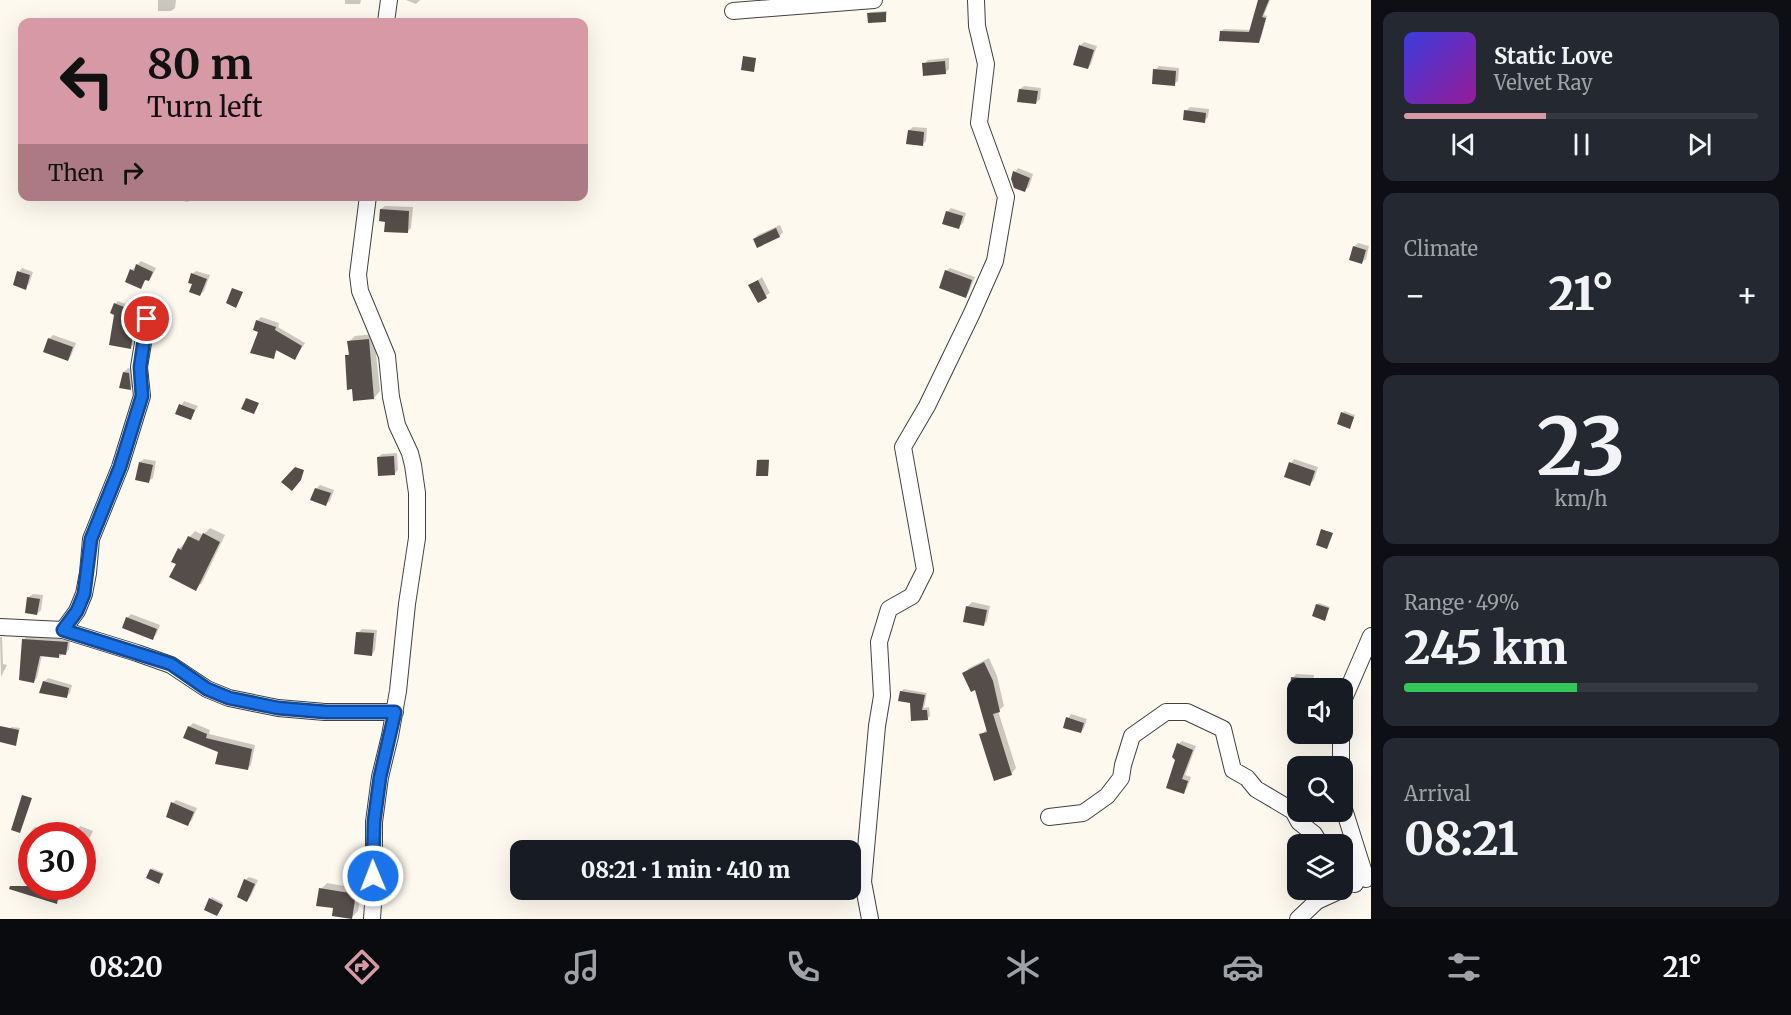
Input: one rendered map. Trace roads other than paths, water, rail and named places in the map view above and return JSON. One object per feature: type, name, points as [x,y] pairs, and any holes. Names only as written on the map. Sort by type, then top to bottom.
[{"type":"street","points":[[387,18],[389,0]]},
{"type":"street","points":[[733,11],[874,0]]},
{"type":"street","points":[[870,919],[863,882],[876,726],[882,696],[879,642],[889,609],[912,596],[925,570],[903,447],[932,396],[995,261],[1006,198],[979,123],[986,64],[977,26],[976,0]]},
{"type":"street","points":[[367,201],[358,275],[360,291],[387,356],[391,397],[397,425],[410,453],[417,493],[417,538],[407,604],[403,651],[395,712],[380,777],[374,822],[372,919]]},
{"type":"street","points":[[63,630],[77,611],[84,594],[91,539],[120,467],[142,396],[140,367],[147,319]]},
{"type":"street","points":[[0,627],[63,630],[171,664],[207,689],[229,698],[278,708],[326,712],[395,712]]},
{"type":"street","points":[[1353,678],[1371,636]]},
{"type":"street","points":[[1049,817],[1080,814],[1107,796],[1121,778],[1132,736],[1167,712],[1187,712],[1222,728],[1233,770],[1247,777],[1256,789],[1293,812],[1304,827],[1314,834]]},
{"type":"street","points":[[1298,919],[1317,901],[1355,883],[1345,822]]}]
